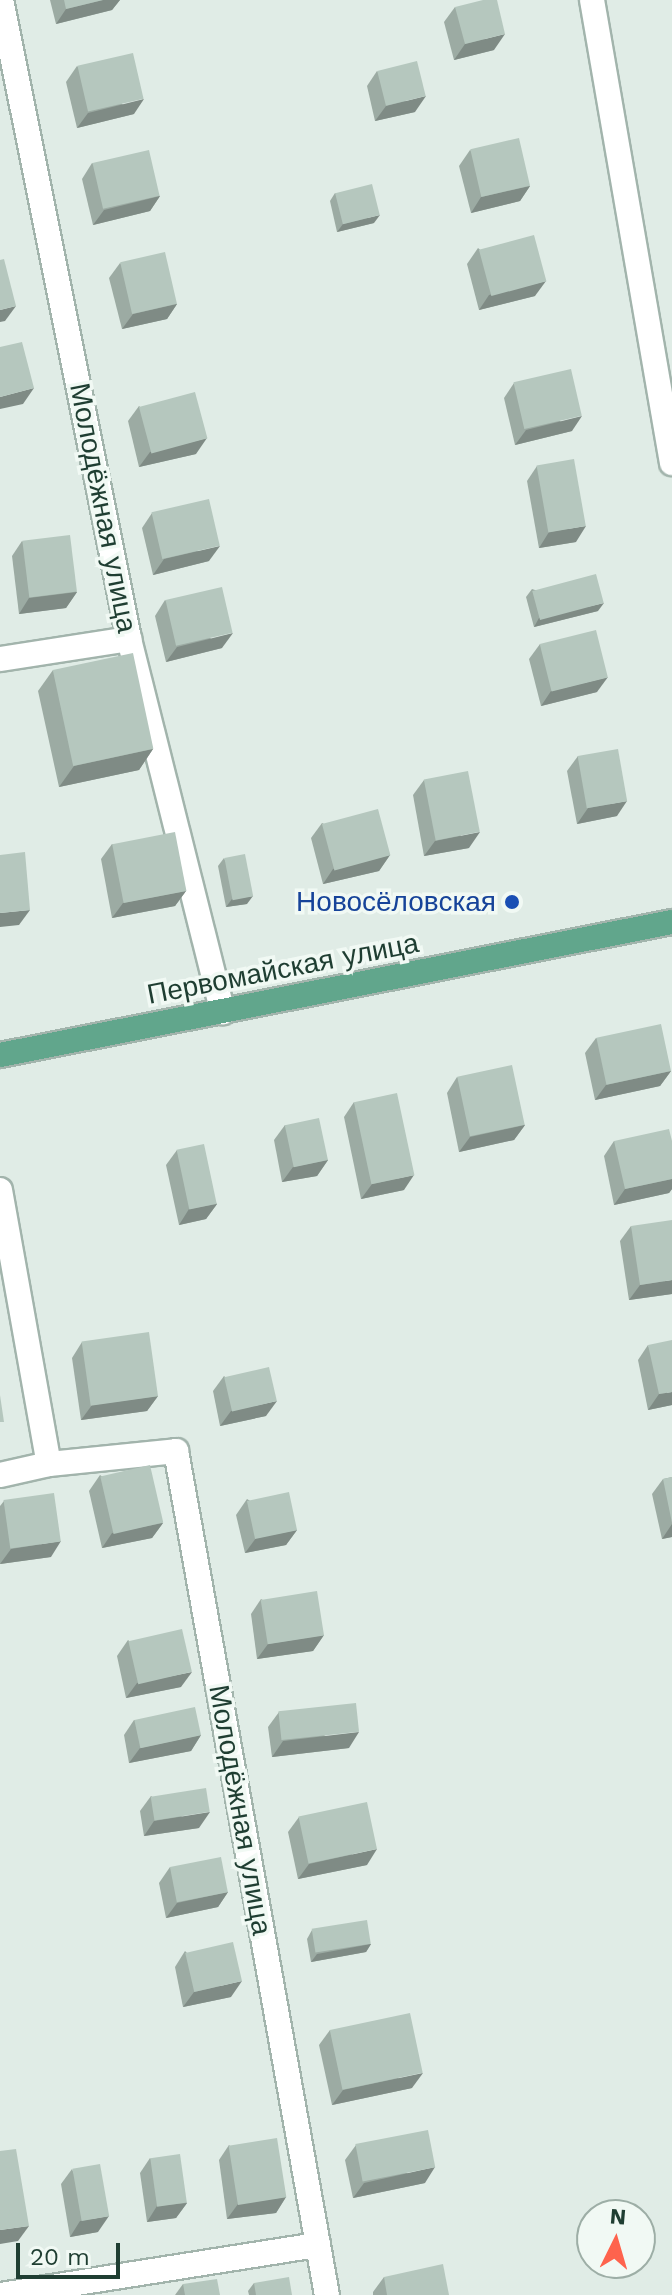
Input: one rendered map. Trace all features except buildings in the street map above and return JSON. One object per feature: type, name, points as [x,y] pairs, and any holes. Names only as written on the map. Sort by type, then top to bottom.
[{"type":"main road","name":"Первомайская улица","points":[[0,1055],[672,922]]},
{"type":"street","name":"Молодёжная улица","points":[[1,0],[129,639],[223,1012]]},
{"type":"street","points":[[592,0],[672,463]]},
{"type":"street","points":[[0,659],[129,639]]},
{"type":"street","points":[[0,1190],[49,1464],[0,1475]]},
{"type":"street","name":"Молодёжная улица","points":[[49,1464],[176,1451],[327,2295]]},
{"type":"street","points":[[1,2295],[318,2245]]},
{"type":"place","name":"Новосёловская","points":[[512,902]]}]
